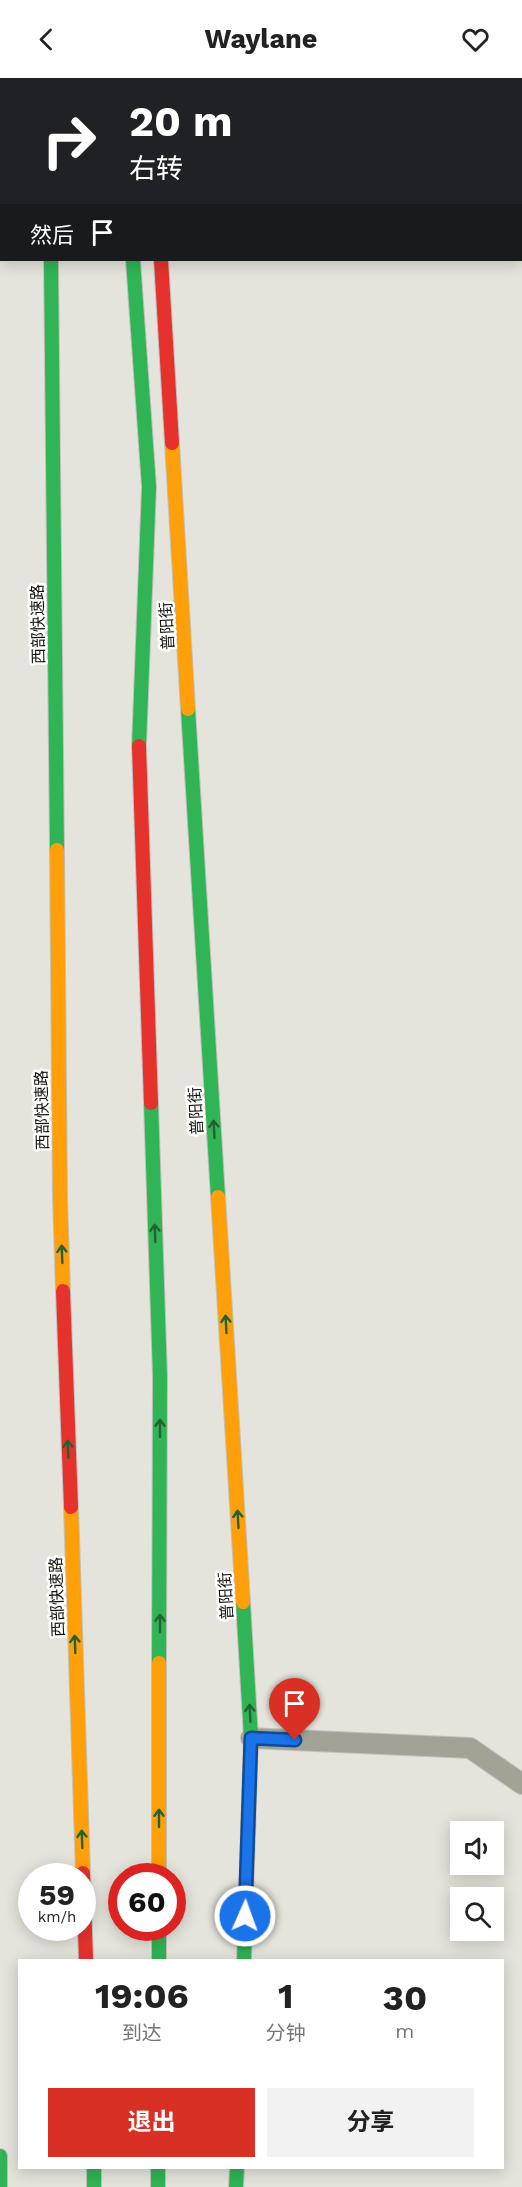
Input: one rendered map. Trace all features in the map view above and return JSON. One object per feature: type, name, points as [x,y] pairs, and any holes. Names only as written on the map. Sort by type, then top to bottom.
[{"type":"main road","name":"西部快速路","points":[[51,261],[60,1197],[86,1959]]},
{"type":"main road","points":[[133,261],[148,487],[139,753],[160,1376],[159,1863]]},
{"type":"main road","name":"普阳街","points":[[161,261],[251,1738],[244,1959]]},
{"type":"main road","points":[[159,1941],[159,1959]]},
{"type":"main road","points":[[0,2156],[0,2187]]},
{"type":"main road","points":[[94,2169],[94,2187]]},
{"type":"main road","points":[[158,2169],[158,2187]]},
{"type":"main road","points":[[237,2169],[237,2187]]},
{"type":"lane","points":[[251,1738],[470,1748],[522,1784]]},
{"type":"traffic: fast","points":[[51,261],[57,850]]},
{"type":"traffic: fast","points":[[133,261],[149,487],[139,746]]},
{"type":"traffic: fast","points":[[188,709],[218,1197]]},
{"type":"traffic: fast","points":[[151,1103],[160,1376],[159,1663]]},
{"type":"traffic: fast","points":[[243,1602],[251,1738],[244,1959]]},
{"type":"traffic: fast","points":[[159,1941],[159,1959]]},
{"type":"traffic: fast","points":[[0,2156],[0,2187]]},
{"type":"traffic: fast","points":[[94,2169],[94,2187]]},
{"type":"traffic: fast","points":[[158,2169],[158,2187]]},
{"type":"traffic: fast","points":[[236,2187],[237,2169]]},
{"type":"traffic: slow","points":[[172,443],[188,709]]},
{"type":"traffic: slow","points":[[57,850],[63,1291]]},
{"type":"traffic: slow","points":[[218,1197],[243,1602]]},
{"type":"traffic: slow","points":[[71,1507],[83,1863]]},
{"type":"traffic: slow","points":[[159,1663],[159,1863]]},
{"type":"traffic: jam","points":[[161,261],[172,443]]},
{"type":"traffic: jam","points":[[139,746],[151,1103]]},
{"type":"traffic: jam","points":[[63,1291],[71,1507]]},
{"type":"traffic: jam","points":[[85,1941],[86,1959]]},
{"type":"route","points":[[245,1916],[251,1738],[295,1740]]}]
